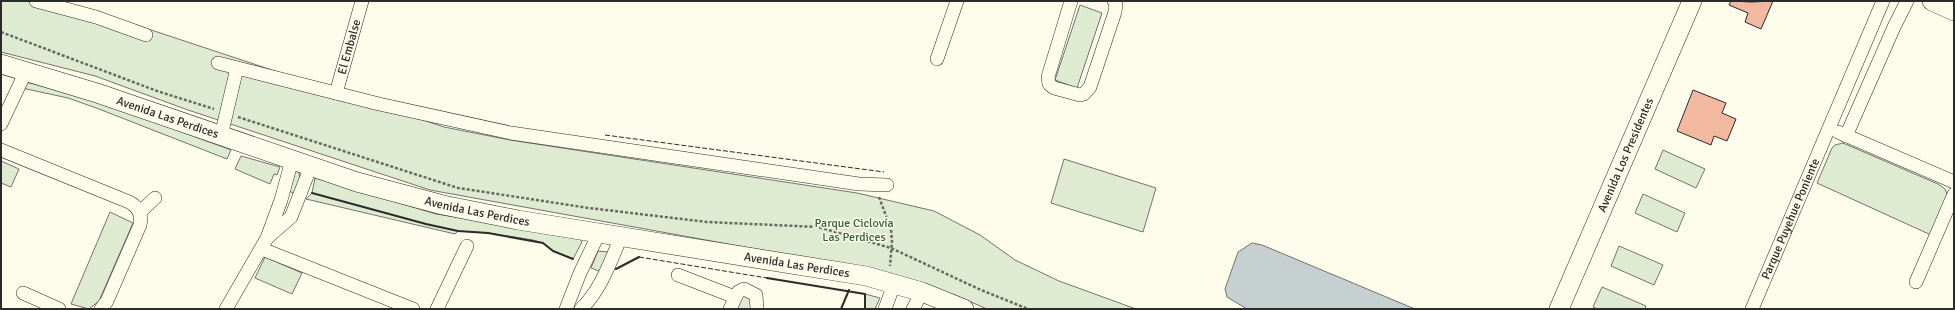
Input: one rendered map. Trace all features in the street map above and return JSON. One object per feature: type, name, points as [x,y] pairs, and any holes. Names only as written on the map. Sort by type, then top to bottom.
[{"type":"street","points":[[36,1],[96,17],[146,35]]},
{"type":"street","name":"El Embalse","points":[[336,93],[362,1]]},
{"type":"street","points":[[937,59],[957,1]]},
{"type":"street","points":[[1067,2],[1048,78],[1049,84],[1054,88],[1080,95],[1084,94],[1090,87],[1114,12],[1116,4],[1114,1]]},
{"type":"street","name":"Avenida Los Presidentes","points":[[1559,309],[1692,1]]},
{"type":"street","name":"Parque Puyehue Poniente","points":[[1752,309],[1830,129],[1883,1]]},
{"type":"street","points":[[1846,136],[1907,1]]},
{"type":"street","points":[[1932,1],[1954,11]]},
{"type":"street","points":[[218,63],[446,120],[511,133],[887,185]]},
{"type":"street","name":"Avenida Las Perdices","points":[[2,67],[26,71],[403,196],[443,205],[621,237],[837,271],[922,292],[964,309]]},
{"type":"street","points":[[221,136],[237,68]]},
{"type":"street","points":[[1,124],[26,71]]},
{"type":"street","points":[[1830,129],[1954,182]]},
{"type":"street","points":[[1,150],[129,202],[140,212],[140,225],[107,301],[101,309]]},
{"type":"street","points":[[226,309],[265,244],[275,218],[292,160]]},
{"type":"street","points":[[265,244],[291,217],[311,166]]},
{"type":"street","points":[[1916,282],[1954,194]]},
{"type":"street","points":[[140,212],[155,198]]},
{"type":"street","points":[[566,309],[599,233]]},
{"type":"street","points":[[581,309],[589,301],[601,281],[621,237]]},
{"type":"street","points":[[265,244],[413,309]]},
{"type":"street","points":[[437,309],[467,246]]},
{"type":"street","points":[[678,275],[735,297]]},
{"type":"street","points":[[885,309],[894,284]]},
{"type":"street","points":[[730,309],[738,292],[744,289],[756,295],[757,309]]},
{"type":"street","points":[[912,309],[922,292]]},
{"type":"street","points":[[23,293],[59,309]]},
{"type":"path","points":[[1,32],[157,91],[458,188],[589,208],[707,222],[818,227],[891,248],[981,290],[1028,309]]},
{"type":"path","points":[[872,184],[879,197],[891,229],[890,266],[894,284]]},
{"type":"green space","name":"Parque Ciclovía Las Perdices","points":[[1,1],[58,1],[115,18],[444,127],[510,140],[857,193],[934,211],[980,235],[1015,260],[1059,281],[1136,309],[987,309],[955,295],[844,265],[430,190],[188,110],[95,76],[1,52]]},
{"type":"green space","points":[[1080,5],[1102,13],[1077,88],[1055,80]]},
{"type":"green space","points":[[25,82],[70,91],[231,150],[227,159],[68,98],[22,88]]},
{"type":"green space","points":[[1843,143],[1938,184],[1945,189],[1948,196],[1931,235],[1817,183],[1832,148],[1835,145]]},
{"type":"green space","points":[[1663,150],[1705,169],[1696,188],[1655,169]]},
{"type":"green space","points":[[241,156],[280,167],[277,175],[274,174],[270,184],[235,169]]},
{"type":"green space","points":[[1064,159],[1156,188],[1143,232],[1051,203]]},
{"type":"green space","points":[[1,161],[19,169],[11,187],[1,183]]},
{"type":"green space","points":[[295,171],[299,172],[300,182],[295,194],[287,190]]},
{"type":"green space","points":[[315,178],[436,214],[578,237],[582,242],[573,259],[553,251],[543,243],[533,240],[488,233],[458,231],[455,234],[306,199],[312,193]]},
{"type":"green space","points":[[1643,194],[1685,213],[1677,232],[1635,213]]},
{"type":"green space","points":[[110,212],[133,223],[99,301],[89,309],[71,304]]},
{"type":"green space","points":[[1619,246],[1663,265],[1654,285],[1611,266]]},
{"type":"green space","points":[[598,251],[608,252],[604,273],[591,268]]},
{"type":"green space","points":[[265,257],[302,273],[292,294],[255,278]]},
{"type":"green space","points":[[1602,287],[1646,306],[1645,309],[1598,309],[1593,307]]},
{"type":"green space","points":[[865,294],[880,298],[875,309],[865,309]]},
{"type":"green space","points":[[745,296],[752,298],[753,309],[736,309],[737,299]]},
{"type":"shaded area","points":[[1252,243],[1262,245],[1415,309],[1247,309],[1227,297],[1225,289],[1238,252]]},
{"type":"building","points":[[1731,1],[1773,1],[1761,29],[1745,22],[1748,13],[1729,5]]},
{"type":"building","points":[[1693,90],[1726,103],[1722,113],[1736,119],[1727,141],[1714,136],[1711,145],[1677,131]]},
{"type":"fence","points":[[605,135],[884,172]]},
{"type":"fence","points":[[639,257],[767,278]]},
{"type":"wall","points":[[312,193],[426,224],[458,231],[488,233],[543,243],[553,251],[573,259]]},
{"type":"wall","points":[[616,269],[639,257]]},
{"type":"wall","points":[[767,278],[865,294],[865,309]]},
{"type":"wall","points":[[841,309],[849,290]]}]
